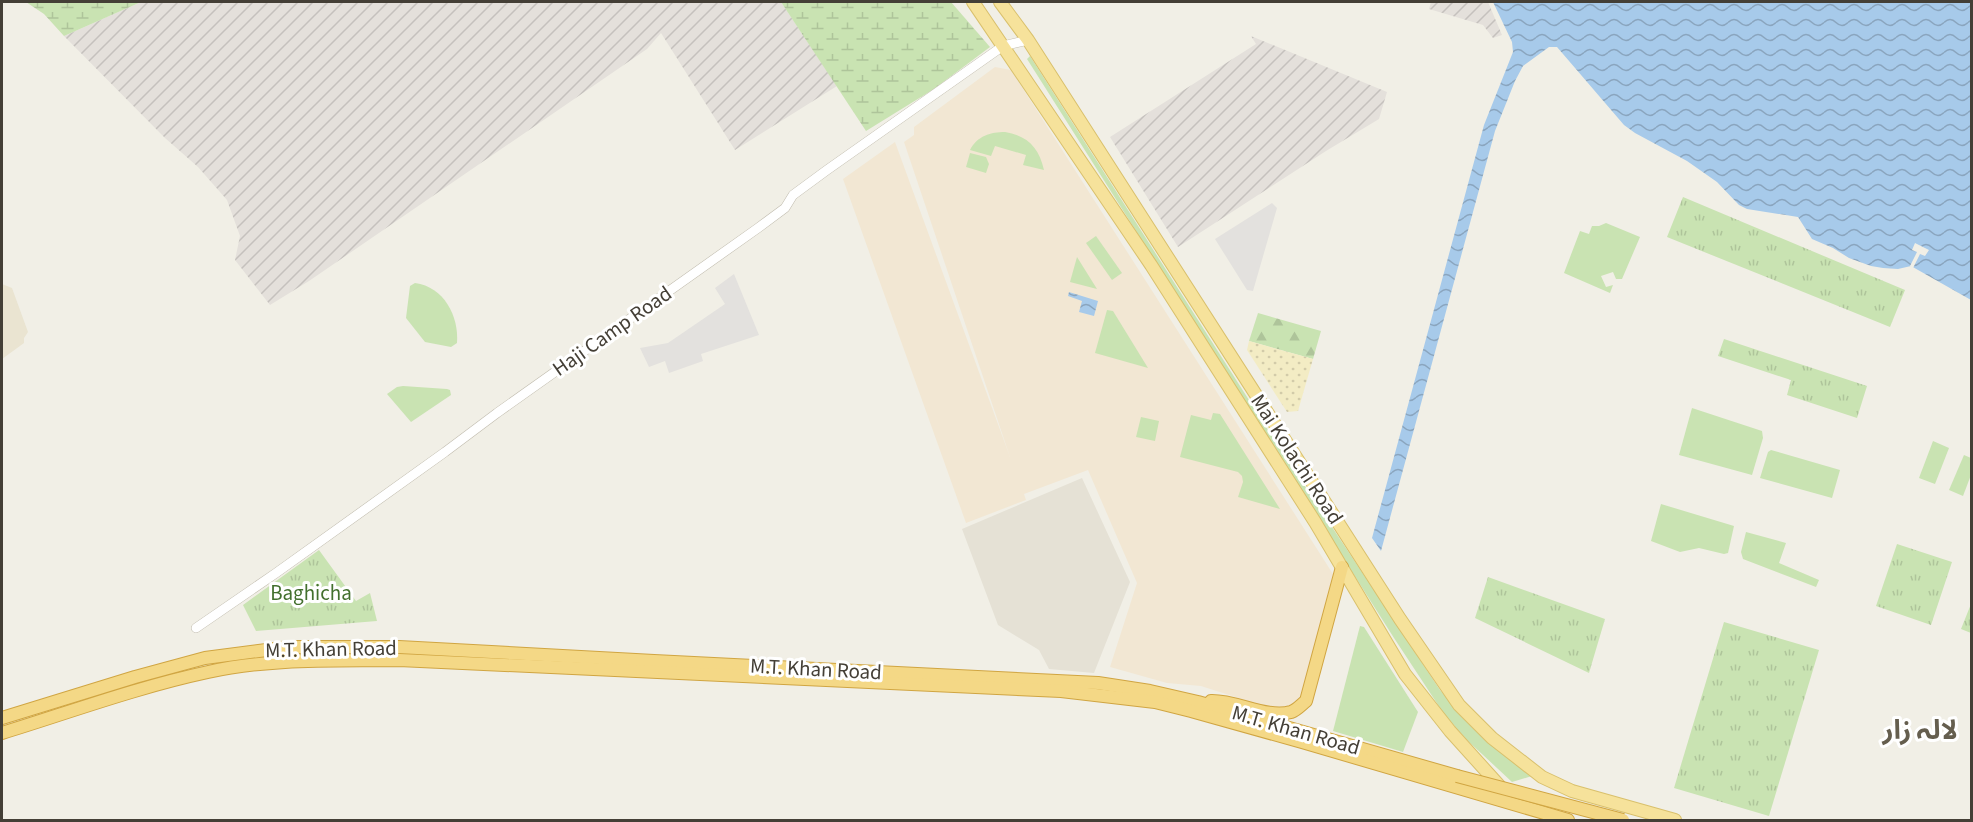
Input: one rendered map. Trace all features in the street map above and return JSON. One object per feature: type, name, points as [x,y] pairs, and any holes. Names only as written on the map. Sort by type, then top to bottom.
[{"type":"highway","points":[[1198,702],[1224,701],[1278,713],[1290,712],[1306,701],[1342,567]]},
{"type":"highway","name":"M.T. Khan Road","points":[[2,718],[205,658],[289,647],[399,647],[642,661],[1039,679],[1098,683],[1150,691],[1198,702],[1303,737],[1354,757],[1568,820]]},
{"type":"highway","name":"M.T. Khan Road","points":[[2,734],[141,690],[208,672],[293,661],[399,660],[1061,691],[1155,702],[1303,737],[1623,820]]},
{"type":"main road","name":"Mai Kolachi Road","points":[[973,2],[1150,265],[1342,567],[1405,674],[1428,705],[1511,800],[1532,811]]},
{"type":"main road","name":"Mai Kolachi Road","points":[[1000,2],[1028,40],[1400,619],[1459,705],[1492,738],[1542,777],[1572,791],[1675,820]]},
{"type":"street","name":"Haji Camp Road","points":[[196,628],[758,228],[785,208],[793,195],[827,170],[1003,46],[1028,40]]},
{"type":"shaded area","points":[[141,2],[781,2],[837,86],[735,150],[661,33],[647,49],[309,281],[270,305],[235,260],[240,236],[227,200],[198,167],[165,138],[64,36]]},
{"type":"shaded area","points":[[1431,2],[1488,2],[1502,35],[1493,38],[1483,25],[1429,9]]},
{"type":"shaded area","points":[[1251,36],[1387,92],[1379,119],[1178,247],[1110,137],[1256,44]]},
{"type":"shaded area","points":[[995,67],[1011,70],[1333,574],[1301,699],[1293,707],[1276,710],[1201,686],[1167,683],[1110,667],[1137,583],[1088,470],[1024,494],[1026,500],[966,523],[843,179],[895,142],[1010,457],[904,142],[914,135],[914,127]]},
{"type":"shaded area","points":[[1272,203],[1277,208],[1253,291],[1247,290],[1215,239]]},
{"type":"shaded area","points":[[734,274],[759,335],[701,354],[703,361],[669,373],[665,361],[649,367],[640,348],[668,343],[725,304],[715,288]]},
{"type":"shaded area","points":[[2,284],[12,288],[28,332],[24,343],[2,359]]},
{"type":"shaded area","points":[[1082,478],[1130,582],[1094,673],[1049,669],[1039,650],[998,625],[962,529]]},
{"type":"green space","points":[[26,2],[141,2],[64,36],[44,14]]},
{"type":"green space","points":[[781,2],[951,2],[990,47],[934,89],[866,131]]},
{"type":"green space","points":[[1030,56],[1275,441],[1440,690],[1464,719],[1532,776],[1512,782],[1468,741],[1444,714],[1027,59]]},
{"type":"green space","points":[[1005,132],[1031,144],[1039,155],[1044,170],[1023,165],[1026,155],[995,146],[991,156],[970,150],[976,141],[985,136]]},
{"type":"green space","points":[[970,153],[986,157],[989,164],[986,173],[966,167]]},
{"type":"green space","points":[[1683,197],[1905,290],[1890,327],[1667,237]]},
{"type":"green space","points":[[1606,223],[1640,237],[1622,279],[1616,279],[1613,272],[1601,276],[1606,287],[1613,285],[1610,293],[1564,273],[1580,231],[1589,234],[1592,226]]},
{"type":"green space","points":[[1096,236],[1122,273],[1112,280],[1086,243]]},
{"type":"green space","points":[[1077,257],[1097,289],[1070,282]]},
{"type":"green space","points":[[415,283],[434,290],[448,304],[457,333],[457,343],[451,347],[425,342],[406,318],[410,286]]},
{"type":"green space","points":[[1107,310],[1113,311],[1148,368],[1095,353]]},
{"type":"green space","points":[[1258,313],[1321,331],[1313,359],[1249,341]]},
{"type":"green space","points":[[1724,339],[1867,386],[1857,418],[1787,395],[1791,380],[1718,356]]},
{"type":"green space","points":[[403,386],[447,389],[450,390],[451,395],[411,422],[387,394]]},
{"type":"green space","points":[[1692,408],[1762,431],[1763,438],[1752,475],[1679,455]]},
{"type":"green space","points":[[1213,413],[1220,414],[1280,509],[1238,497],[1243,482],[1238,472],[1180,457],[1191,415],[1211,420]]},
{"type":"green space","points":[[1141,417],[1159,421],[1155,441],[1136,437]]},
{"type":"green space","points":[[1933,441],[1949,448],[1935,484],[1919,478]]},
{"type":"green space","points":[[1771,450],[1840,470],[1832,498],[1760,478],[1768,452]]},
{"type":"green space","points":[[1964,455],[1971,458],[1971,475],[1963,496],[1949,490]]},
{"type":"green space","points":[[1661,504],[1734,526],[1728,553],[1699,548],[1680,552],[1651,541]]},
{"type":"green space","points":[[1746,532],[1786,543],[1779,563],[1819,580],[1816,587],[1743,559],[1741,552]]},
{"type":"green space","points":[[1897,544],[1952,562],[1931,625],[1876,606]]},
{"type":"green space","name":"Baghicha","points":[[319,550],[356,601],[370,593],[377,621],[256,631],[243,605]]},
{"type":"green space","points":[[1488,577],[1605,619],[1589,673],[1475,618]]},
{"type":"green space","points":[[1971,604],[1971,633],[1961,629]]},
{"type":"green space","points":[[1724,622],[1819,650],[1769,816],[1674,788]]},
{"type":"green space","points":[[1360,626],[1364,627],[1418,712],[1403,752],[1333,731]]},
{"type":"sand","points":[[1249,341],[1313,359],[1298,411],[1287,412],[1247,350]]},
{"type":"water","points":[[1493,2],[1971,2],[1971,300],[1911,266],[1898,269],[1883,268],[1849,258],[1812,239],[1798,217],[1747,209],[1739,205],[1717,182],[1687,161],[1624,125],[1557,47],[1549,47],[1523,66],[1495,131],[1381,551],[1372,538],[1484,125],[1513,52],[1512,42]]},
{"type":"water","points":[[1069,292],[1098,301],[1094,316],[1079,312],[1082,301],[1068,296]]},
{"type":"pier","points":[[1915,243],[1929,250],[1925,256],[1920,254],[1913,268],[1910,266],[1917,252],[1912,250]]},
{"type":"district","name":"لالہ زار","points":[[1920,730]]}]
